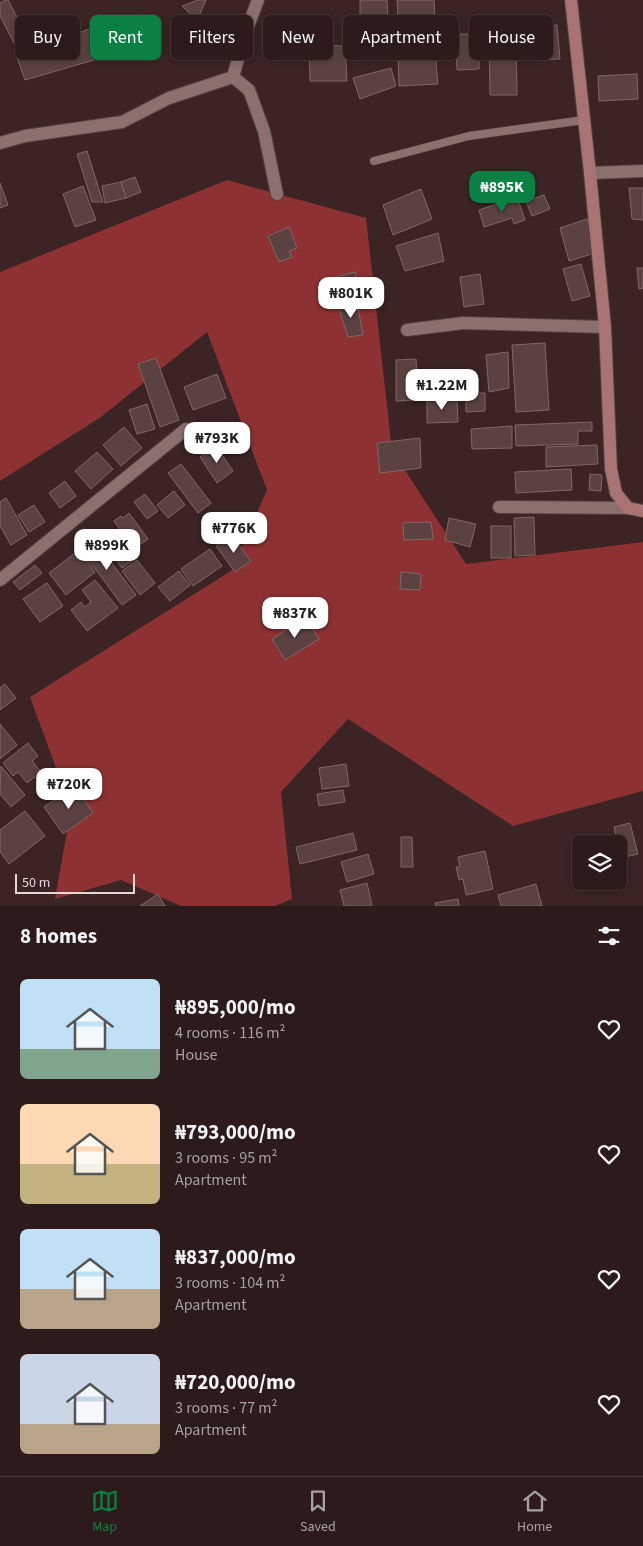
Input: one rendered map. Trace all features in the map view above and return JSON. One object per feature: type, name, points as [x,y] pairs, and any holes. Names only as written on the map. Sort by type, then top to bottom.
[{"type":"street","points":[[233,77],[245,34],[258,0]]},
{"type":"street","points":[[571,0],[605,327],[611,469],[616,493],[628,508]]},
{"type":"street","points":[[0,143],[25,136],[122,122],[169,98],[233,77]]},
{"type":"street","points":[[233,77],[249,90],[264,131],[278,194]]},
{"type":"street","points":[[590,173],[643,170]]},
{"type":"street","points":[[407,330],[463,323],[605,327]]},
{"type":"street","points":[[0,580],[186,429]]},
{"type":"street","points":[[499,507],[628,508],[643,511]]},
{"type":"lane","points":[[374,161],[469,136],[584,120]]},
{"type":"shaded area","points":[[227,180],[366,218],[392,450],[466,564],[643,542],[643,791],[513,826],[348,719],[281,792],[292,899],[275,906],[181,906],[121,880],[55,899],[71,809],[30,697],[231,571],[267,490],[207,332],[101,417],[0,481],[0,272]]},
{"type":"building","points":[[8,0],[16,15],[14,43],[0,16],[0,3]]},
{"type":"building","points":[[198,0],[206,0],[199,15],[192,15],[182,6]]},
{"type":"building","points":[[360,0],[387,0],[388,15],[360,15]]},
{"type":"building","points":[[397,0],[434,0],[435,15],[398,15]]},
{"type":"building","points":[[553,25],[557,25],[560,59],[553,59]]},
{"type":"building","points":[[90,29],[90,60],[94,60],[25,80],[18,60],[80,60],[80,32]]},
{"type":"building","points":[[459,34],[469,34],[469,60],[479,60],[479,69],[457,70]]},
{"type":"building","points":[[333,46],[343,46],[343,60],[346,60],[347,81],[310,81],[309,60],[333,60]]},
{"type":"building","points":[[398,60],[436,60],[438,84],[399,86]]},
{"type":"building","points":[[489,60],[516,60],[517,95],[490,95]]},
{"type":"building","points":[[391,68],[396,86],[360,99],[353,78]]},
{"type":"building","points":[[637,74],[638,99],[599,101],[598,76]]},
{"type":"building","points":[[87,151],[103,202],[92,202],[77,154]]},
{"type":"building","points":[[135,177],[141,192],[126,198],[121,182]]},
{"type":"building","points":[[121,182],[126,198],[105,203],[102,186]]},
{"type":"building","points":[[0,183],[8,205],[0,208]]},
{"type":"building","points":[[83,186],[96,220],[75,227],[63,194]]},
{"type":"building","points":[[629,188],[643,188],[643,220],[632,219]]},
{"type":"building","points":[[421,189],[432,219],[393,235],[383,205]]},
{"type":"building","points":[[544,195],[550,209],[532,216],[526,201]]},
{"type":"building","points":[[517,197],[525,220],[514,224],[512,218],[484,227],[479,210]]},
{"type":"building","points":[[587,219],[595,253],[569,261],[560,228]]},
{"type":"building","points":[[289,227],[297,248],[289,251],[292,257],[279,262],[268,236]]},
{"type":"building","points":[[438,233],[444,261],[405,271],[396,246]]},
{"type":"building","points":[[581,264],[590,296],[572,301],[563,269]]},
{"type":"building","points":[[637,268],[643,268],[643,288],[639,289]]},
{"type":"building","points":[[355,272],[360,297],[337,303],[331,278]]},
{"type":"building","points":[[480,274],[484,304],[464,307],[460,277]]},
{"type":"building","points":[[357,302],[363,335],[348,337],[338,306]]},
{"type":"building","points":[[545,343],[549,410],[516,412],[512,345]]},
{"type":"building","points":[[508,352],[509,388],[489,392],[486,355]]},
{"type":"building","points":[[156,358],[179,420],[160,427],[138,364]]},
{"type":"building","points":[[416,359],[418,400],[396,401],[396,360]]},
{"type":"building","points":[[217,374],[226,398],[193,410],[184,387]]},
{"type":"building","points":[[466,393],[485,393],[485,411],[466,412]]},
{"type":"building","points":[[427,398],[457,399],[458,422],[427,423]]},
{"type":"building","points":[[147,404],[155,429],[137,434],[129,410]]},
{"type":"building","points":[[592,422],[592,431],[578,431],[578,444],[516,446],[515,425]]},
{"type":"building","points":[[512,426],[512,448],[472,449],[471,429]]},
{"type":"building","points":[[124,427],[142,448],[121,466],[103,445]]},
{"type":"building","points":[[420,438],[421,468],[380,473],[377,443]]},
{"type":"building","points":[[597,445],[598,464],[546,467],[546,447]]},
{"type":"building","points":[[216,446],[233,471],[217,483],[200,457]]},
{"type":"building","points":[[97,452],[113,469],[91,489],[75,471]]},
{"type":"building","points":[[181,464],[211,503],[198,513],[168,473]]},
{"type":"building","points":[[571,469],[572,490],[516,493],[515,472]]},
{"type":"building","points":[[590,474],[602,475],[601,491],[589,490]]},
{"type":"building","points":[[65,481],[76,496],[60,508],[49,493]]},
{"type":"building","points":[[174,491],[185,505],[168,518],[157,505]]},
{"type":"building","points":[[145,494],[158,511],[147,519],[134,502]]},
{"type":"building","points":[[6,498],[27,535],[11,545],[0,526],[0,502]]},
{"type":"building","points":[[34,505],[45,522],[29,532],[18,515]]},
{"type":"building","points":[[129,513],[148,539],[134,549],[114,521],[121,516],[123,518]]},
{"type":"building","points":[[534,517],[535,555],[515,556],[514,518]]},
{"type":"building","points":[[449,518],[476,524],[470,547],[445,540]]},
{"type":"building","points":[[431,522],[433,539],[404,540],[403,523]]},
{"type":"building","points":[[491,526],[511,526],[511,558],[491,558]]},
{"type":"building","points":[[117,530],[137,557],[122,568],[102,541]]},
{"type":"building","points":[[232,535],[251,561],[235,572],[216,546]]},
{"type":"building","points":[[92,537],[136,595],[122,605],[79,547]]},
{"type":"building","points":[[210,549],[222,566],[193,586],[181,569]]},
{"type":"building","points":[[79,550],[95,572],[66,595],[49,573]]},
{"type":"building","points":[[137,560],[155,583],[140,595],[122,571]]},
{"type":"building","points":[[35,565],[42,573],[20,590],[13,582]]},
{"type":"building","points":[[179,571],[190,585],[170,601],[158,587]]},
{"type":"building","points":[[401,572],[421,574],[420,590],[400,589]]},
{"type":"building","points":[[95,580],[118,608],[87,631],[71,610],[81,602],[85,607],[91,602],[82,590]]},
{"type":"building","points":[[47,583],[63,606],[40,622],[23,599]]},
{"type":"building","points":[[305,618],[319,639],[285,660],[272,639]]},
{"type":"building","points":[[5,684],[16,698],[0,710],[0,688]]},
{"type":"building","points":[[0,724],[17,745],[0,759]]},
{"type":"building","points":[[28,743],[38,756],[32,761],[41,772],[27,783],[18,772],[13,776],[3,763]]},
{"type":"building","points":[[346,764],[349,786],[322,789],[319,768]]},
{"type":"building","points":[[1,766],[25,795],[11,807],[0,794]]},
{"type":"building","points":[[75,786],[93,813],[63,834],[44,807]]},
{"type":"building","points":[[343,790],[345,802],[319,806],[317,794]]},
{"type":"building","points":[[25,811],[45,836],[9,864],[0,852],[0,830]]},
{"type":"building","points":[[630,823],[638,854],[627,857],[627,835],[616,835],[614,827]]},
{"type":"building","points":[[353,833],[357,850],[300,864],[296,847]]},
{"type":"building","points":[[401,837],[412,837],[413,867],[401,867]]},
{"type":"building","points":[[485,851],[493,889],[466,895],[463,879],[459,880],[456,867],[460,867],[458,857]]},
{"type":"building","points":[[368,854],[374,874],[347,882],[341,862]]},
{"type":"building","points":[[367,883],[372,906],[344,906],[340,890]]},
{"type":"building","points":[[536,884],[542,906],[501,906],[498,895]]},
{"type":"building","points":[[158,894],[165,906],[140,906]]},
{"type":"building","points":[[458,899],[459,906],[436,906],[435,903]]}]
